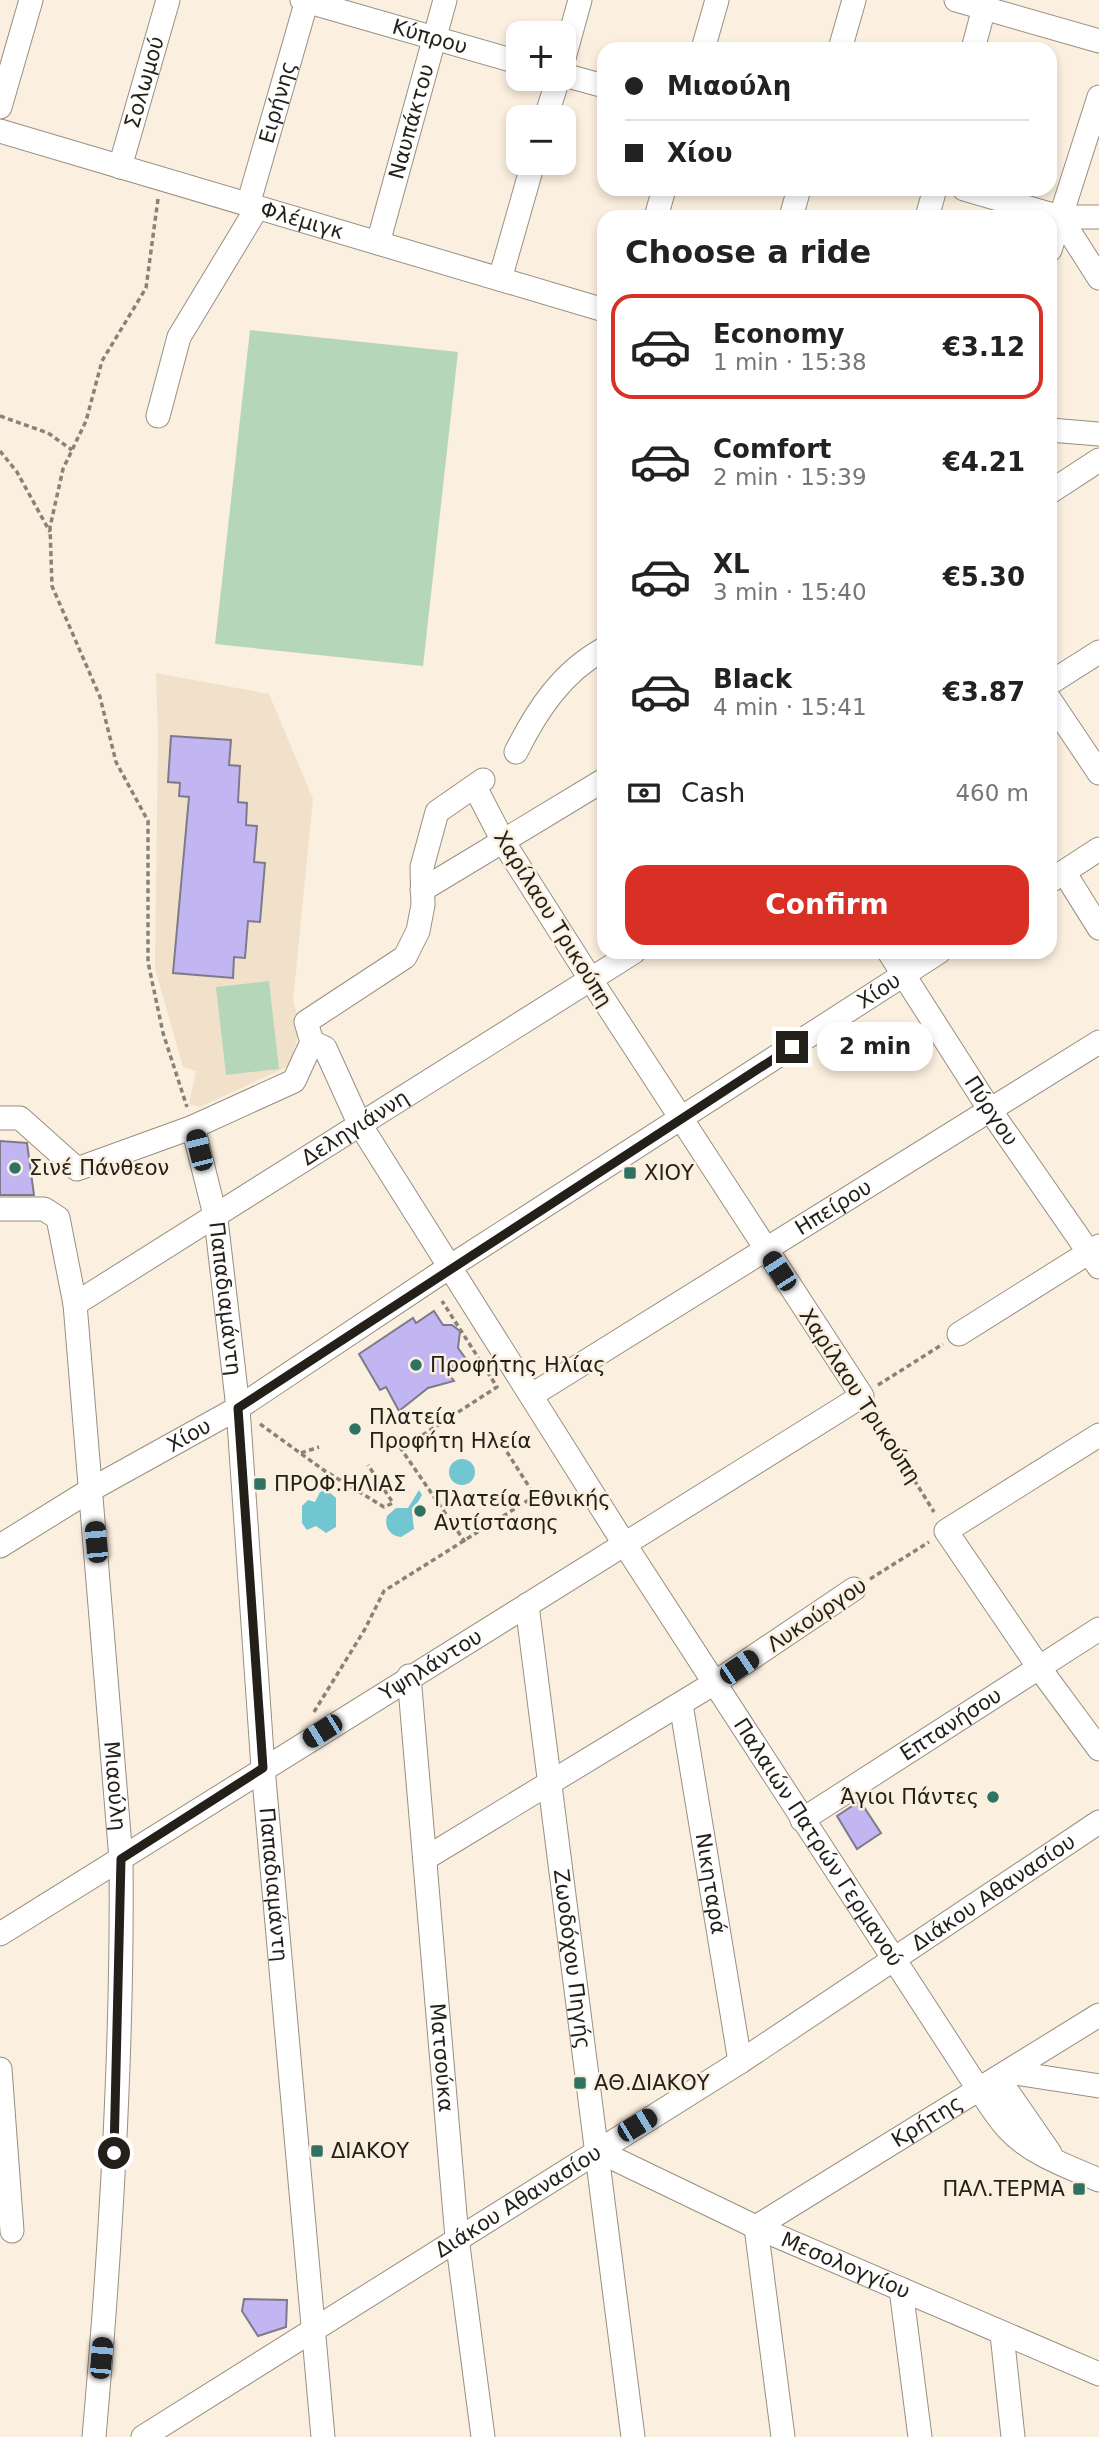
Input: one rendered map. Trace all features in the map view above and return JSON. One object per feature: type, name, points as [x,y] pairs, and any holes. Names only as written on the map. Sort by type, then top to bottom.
[{"type":"street","points":[[0,107],[31,0]]},
{"type":"street","name":"Σολωμού","points":[[120,167],[168,0]]},
{"type":"street","name":"Κύπρου","points":[[305,0],[506,59]]},
{"type":"street","name":"Ειρήνης","points":[[158,416],[179,337],[253,206],[305,0]]},
{"type":"street","name":"Ναυπάκτου","points":[[378,243],[445,0]]},
{"type":"street","points":[[574,21],[580,0]]},
{"type":"street","points":[[705,42],[717,0]]},
{"type":"street","points":[[842,42],[854,0]]},
{"type":"street","points":[[956,0],[1099,41]]},
{"type":"street","points":[[975,42],[984,8]]},
{"type":"street","points":[[576,78],[597,84]]},
{"type":"street","points":[[1057,227],[1099,97]]},
{"type":"street","name":"Φλέμιγκ","points":[[0,132],[597,308]]},
{"type":"street","points":[[500,279],[530,175]]},
{"type":"street","points":[[988,196],[1036,210]]},
{"type":"street","points":[[1057,216],[1099,217]]},
{"type":"street","points":[[1060,217],[1099,278]]},
{"type":"street","points":[[1057,431],[1099,434]]},
{"type":"street","points":[[1057,487],[1099,460]]},
{"type":"street","points":[[1057,678],[1099,652]]},
{"type":"street","points":[[516,752],[533,720],[557,686],[583,660],[597,653]]},
{"type":"street","points":[[1057,710],[1099,773]]},
{"type":"street","name":"Χαρίλαου Τρικούπη","points":[[422,890],[422,867],[437,812],[479,783],[504,843],[680,1119],[862,1396]]},
{"type":"street","points":[[0,1118],[20,1118],[77,1169],[193,1127],[294,1081],[313,1042],[306,1022],[405,957],[418,932],[423,905],[422,890],[504,843],[597,784]]},
{"type":"street","points":[[1099,849],[1057,876],[1099,928]]},
{"type":"street","name":"Δεληγιάννη","points":[[75,1304],[216,1219],[359,1123],[623,959]]},
{"type":"street","name":"Πύργου","points":[[893,959],[990,1110],[1096,1255]]},
{"type":"street","name":"Χίου","points":[[0,1546],[92,1489],[238,1408],[451,1266],[928,959]]},
{"type":"street","name":"Παλαιών Πατρών Γερμανού","points":[[313,1042],[325,1048],[359,1123],[625,1545],[716,1682],[891,1959],[995,2080],[1009,2131],[1056,2162],[1099,2180]]},
{"type":"street","name":"Ηπείρου","points":[[532,1395],[1099,1042]]},
{"type":"street","name":"Παπαδιαμάντη","points":[[193,1127],[216,1219],[238,1408],[263,1768],[323,2437]]},
{"type":"street","name":"Μιαούλη","points":[[0,1209],[23,1206],[44,1209],[58,1218],[75,1304],[121,1859],[114,2153],[94,2437]]},
{"type":"street","points":[[959,1334],[1096,1255]]},
{"type":"street","name":"Υψηλάντου","points":[[0,1934],[300,1744],[862,1396]]},
{"type":"street","points":[[1099,1435],[946,1531],[1040,1669],[1099,1749]]},
{"type":"street","name":"Λυκούργου","points":[[425,1858],[681,1704],[854,1589]]},
{"type":"street","name":"Ζωοδόχου Πηγής","points":[[527,1605],[634,2437]]},
{"type":"street","name":"Επτανήσου","points":[[802,1820],[1099,1629]]},
{"type":"street","name":"Ματσούκα","points":[[409,1676],[457,2238],[483,2437]]},
{"type":"street","name":"Νικηταρά","points":[[681,1704],[740,2062]]},
{"type":"street","name":"Διάκου Αθανασίου","points":[[156,2433],[457,2238],[740,2062],[1099,1822]]},
{"type":"street","name":"Κρήτης","points":[[756,2228],[1099,2015]]},
{"type":"street","points":[[0,2069],[12,2231]]},
{"type":"street","points":[[995,2080],[1099,2086]]},
{"type":"street","name":"Μεσολογγίου","points":[[596,2150],[756,2228],[1099,2374]]},
{"type":"street","points":[[756,2228],[783,2437]]},
{"type":"street","points":[[901,2289],[919,2437]]},
{"type":"street","points":[[1002,2334],[1013,2437]]},
{"type":"path","points":[[161,179],[146,289],[102,360],[86,421],[63,469],[51,533],[52,586],[100,697],[116,762],[148,821],[148,962],[163,1033],[193,1127]]},
{"type":"path","points":[[0,416],[48,433],[72,450]]},
{"type":"path","points":[[0,451],[17,472],[51,533]]},
{"type":"path","points":[[401,1449],[497,1387],[442,1301]]},
{"type":"path","points":[[862,1396],[959,1334]]},
{"type":"path","name":"Χαρίλαου Τρικούπη","points":[[862,1396],[946,1531]]},
{"type":"path","points":[[259,1423],[384,1507],[393,1503],[368,1465]]},
{"type":"path","points":[[395,1440],[464,1542]]},
{"type":"path","points":[[300,1744],[303,1729],[365,1629],[384,1591],[535,1496],[500,1441]]},
{"type":"path","points":[[301,1453],[318,1447]]},
{"type":"path","name":"Λυκούργου","points":[[854,1589],[946,1531]]},
{"type":"shaded area","points":[[156,673],[269,694],[313,799],[293,1001],[301,1026],[289,1066],[200,1107],[189,1104],[196,1071],[183,1067],[155,969],[158,736]]},
{"type":"green space","points":[[250,330],[458,352],[423,666],[215,644]]},
{"type":"green space","points":[[269,981],[279,1069],[226,1075],[216,987]]},
{"type":"water","points":[[462,1459],[471,1463],[475,1472],[471,1481],[462,1485],[453,1481],[449,1472],[453,1463]]},
{"type":"water","points":[[327,1490],[336,1498],[336,1527],[326,1533],[316,1526],[307,1530],[302,1523],[302,1506],[308,1500],[315,1502],[320,1492]]},
{"type":"water","points":[[419,1490],[422,1495],[412,1512],[414,1529],[401,1537],[394,1535],[387,1527],[387,1516],[396,1508],[408,1508]]},
{"type":"building","points":[[171,736],[231,740],[229,765],[240,766],[238,802],[247,803],[246,825],[257,826],[254,862],[265,863],[260,922],[248,921],[245,958],[234,957],[233,978],[173,973],[189,797],[179,796],[180,783],[168,782]]},
{"type":"building","name":"Σινέ Πάνθεον","points":[[0,1141],[27,1143],[34,1195],[0,1195]]},
{"type":"building","name":"Προφήτης Ηλίας","points":[[434,1311],[443,1325],[452,1325],[460,1331],[458,1348],[466,1359],[447,1372],[454,1381],[428,1388],[399,1411],[386,1387],[380,1390],[359,1354],[413,1318],[416,1323]]},
{"type":"building","points":[[860,1801],[881,1833],[857,1849],[837,1816]]},
{"type":"building","points":[[244,2299],[287,2300],[286,2327],[258,2336],[242,2311]]},
{"type":"place","name":"Σινέ Πάνθεον","points":[[15,1168]]},
{"type":"place","name":"ΧΙΟΥ","points":[[630,1173]]},
{"type":"place","name":"Προφήτης Ηλίας","points":[[416,1365]]},
{"type":"place","name":"Πλατεία Προφήτη Ηλεία","points":[[355,1429]]},
{"type":"place","name":"ΠΡΟΦ.ΗΛΙΑΣ","points":[[260,1484]]},
{"type":"place","name":"Πλατεία Εθνικής Αντίστασης","points":[[420,1511]]},
{"type":"place","name":"Άγιοι Πάντες","points":[[993,1797]]},
{"type":"place","name":"ΑΘ.ΔΙΑΚΟΥ","points":[[580,2083]]},
{"type":"place","name":"ΔΙΑΚΟΥ","points":[[317,2151]]},
{"type":"place","name":"ΠΑΛ.ΤΕΡΜΑ","points":[[1079,2189]]},
{"type":"route","points":[[114,2153],[121,1859],[263,1768],[238,1408],[451,1266],[792,1047]]}]
